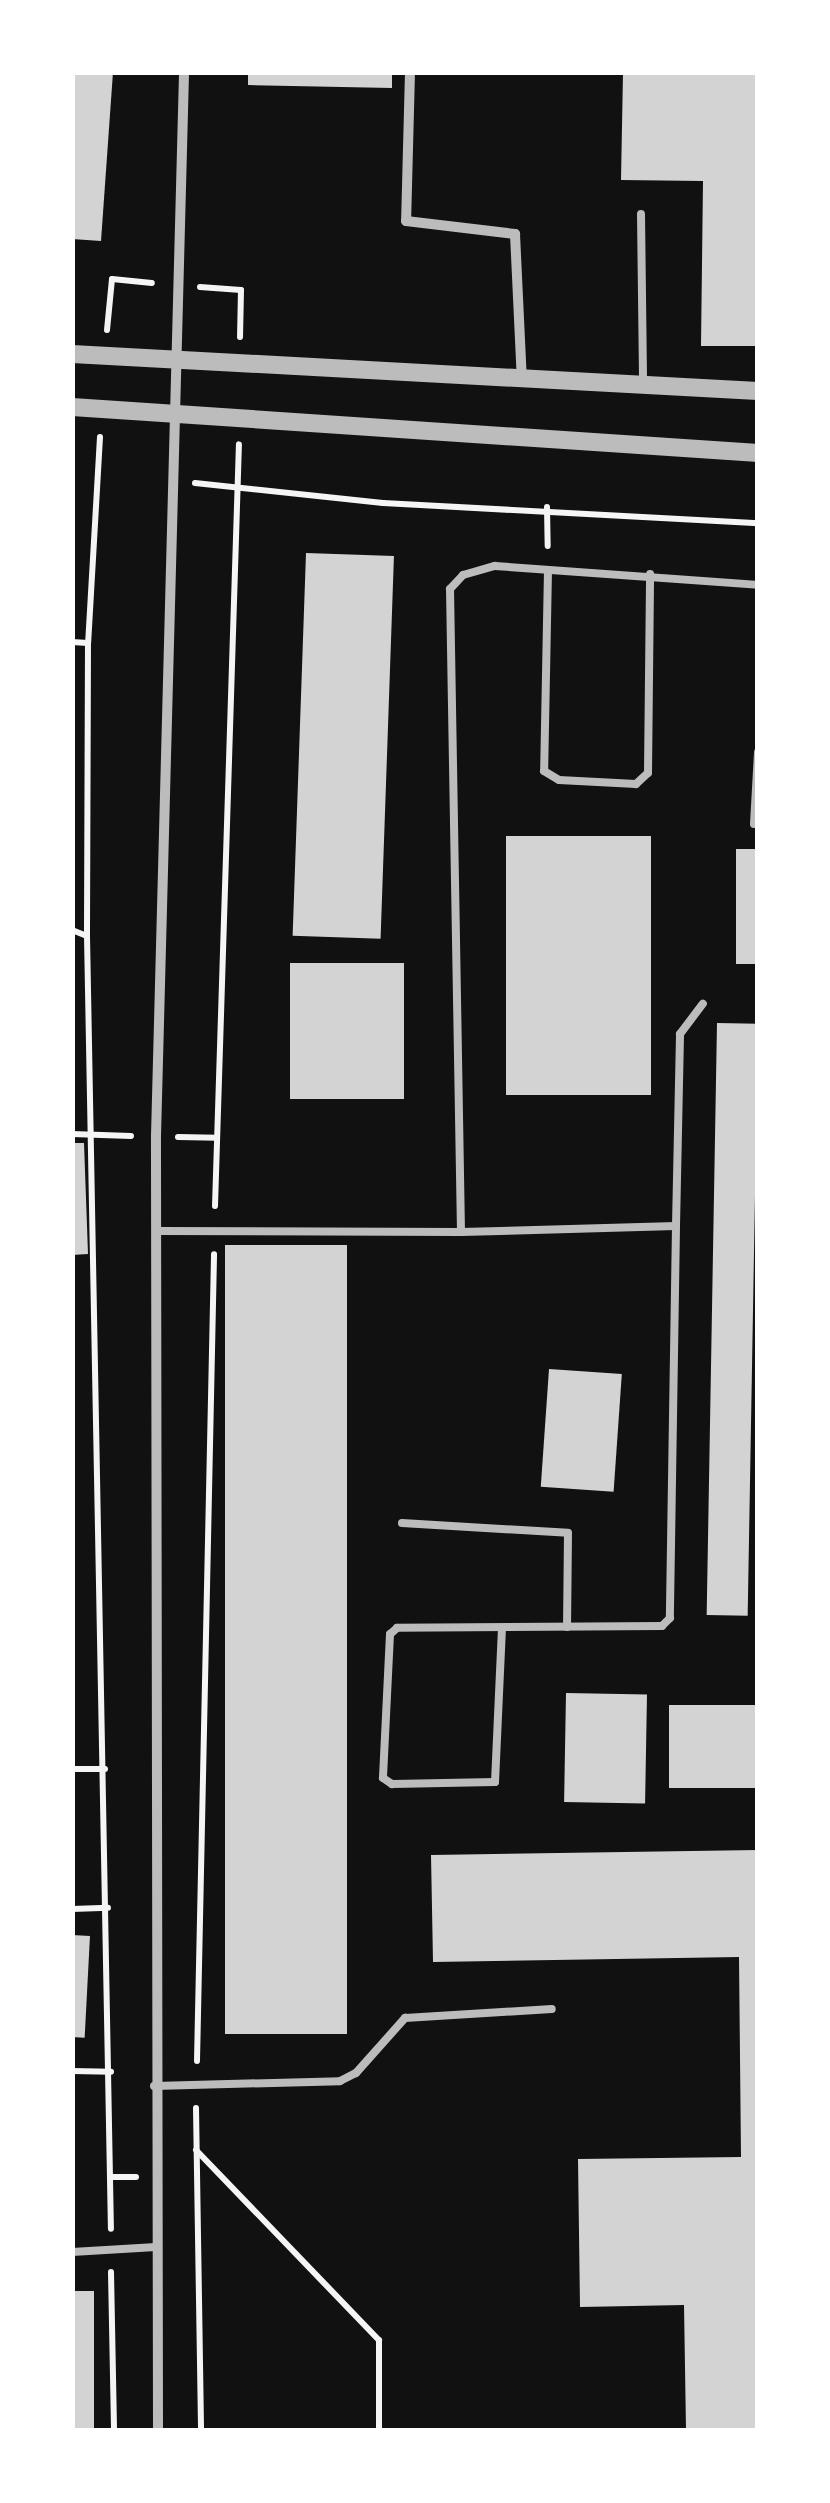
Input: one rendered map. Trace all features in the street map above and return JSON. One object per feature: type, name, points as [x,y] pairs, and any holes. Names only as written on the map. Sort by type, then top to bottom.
[{"type":"street","points":[[158,2430],[154,2086],[157,1230],[171,480],[184,72]]},
{"type":"street","points":[[410,72],[406,222],[515,234],[522,381]]},
{"type":"street","points":[[72,354],[175,363],[758,391]]},
{"type":"street","points":[[72,406],[758,453]]},
{"type":"lane","points":[[641,214],[643,386]]},
{"type":"lane","points":[[461,1232],[446,604],[463,575],[479,567],[650,574],[758,584]]},
{"type":"lane","points":[[548,570],[544,771],[559,780],[636,784],[648,773],[650,574]]},
{"type":"lane","points":[[754,824],[758,752]]},
{"type":"lane","points":[[502,1628],[494,1782],[392,1784],[383,1778],[390,1634],[397,1628],[662,1626],[670,1618],[680,1034],[703,1004]]},
{"type":"lane","points":[[157,1230],[461,1232],[676,1226]]},
{"type":"lane","points":[[402,1523],[568,1533],[567,1627]]},
{"type":"lane","points":[[154,2086],[340,2081],[356,2073],[406,2018],[552,2008]]},
{"type":"lane","points":[[72,2252],[156,2247]]},
{"type":"path","points":[[171,480],[382,503],[547,507],[758,523]]},
{"type":"path","points":[[547,507],[548,570]]},
{"type":"path","points":[[72,642],[88,643]]},
{"type":"path","points":[[72,930],[86,936]]},
{"type":"path","points":[[72,1769],[104,1769]]},
{"type":"path","points":[[72,1909],[108,1908]]},
{"type":"path","points":[[72,2071],[110,2072]]},
{"type":"path","points":[[195,2149],[379,2340],[379,2430]]},
{"type":"building","points":[[72,72],[113,72],[101,241],[72,239]]},
{"type":"building","points":[[248,72],[392,72],[392,88],[248,85]]},
{"type":"building","points":[[623,72],[758,72],[758,346],[701,346],[703,181],[621,180]]},
{"type":"building","points":[[306,553],[394,556],[381,939],[293,936]]},
{"type":"building","points":[[506,836],[651,836],[651,1095],[506,1095]]},
{"type":"building","points":[[736,849],[758,849],[758,964],[736,964]]},
{"type":"building","points":[[290,963],[404,963],[404,1099],[290,1099]]},
{"type":"building","points":[[717,1023],[758,1024],[748,1616],[707,1615]]},
{"type":"building","points":[[72,1143],[84,1143],[88,1254],[72,1255]]},
{"type":"building","points":[[225,1245],[347,1245],[347,2034],[225,2034]]},
{"type":"building","points":[[549,1369],[622,1374],[614,1492],[541,1487]]},
{"type":"building","points":[[566,1693],[647,1694],[645,1803],[564,1802]]},
{"type":"building","points":[[669,1705],[758,1705],[758,1788],[669,1788]]},
{"type":"building","points":[[758,1850],[758,2430],[686,2430],[684,2305],[580,2307],[578,2159],[741,2157],[739,1957],[433,1962],[431,1855]]},
{"type":"building","points":[[72,1935],[90,1936],[85,2038],[72,2037]]},
{"type":"building","points":[[72,2291],[94,2291],[94,2430],[72,2430]]}]
